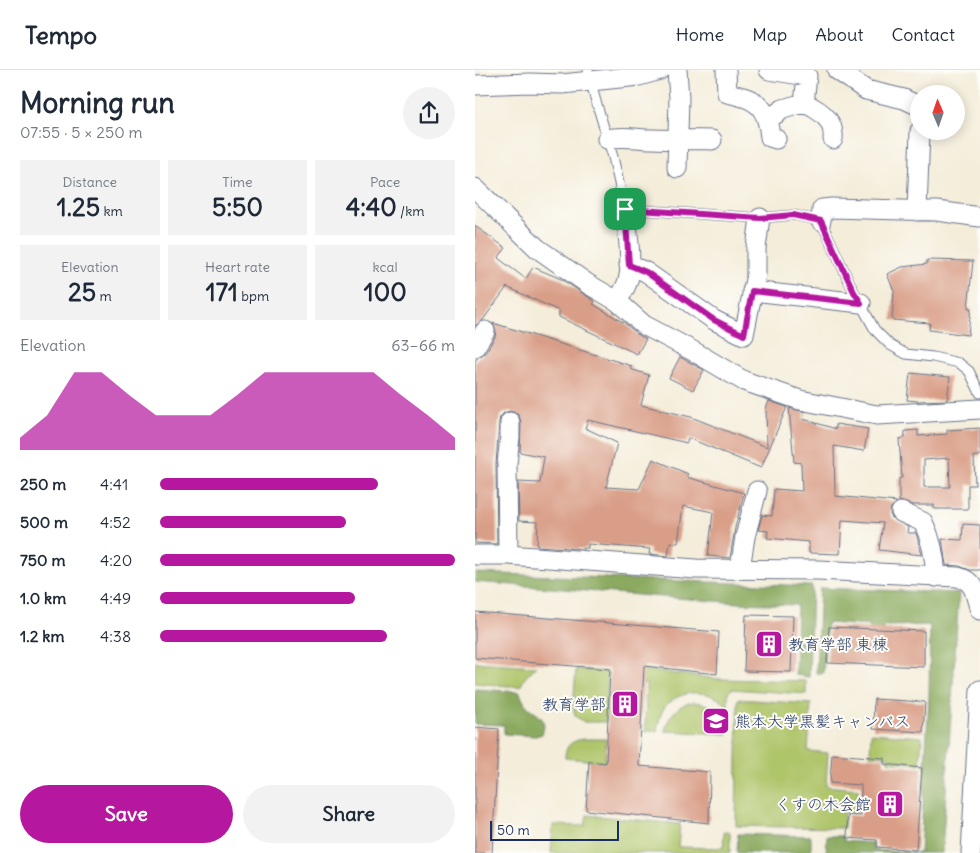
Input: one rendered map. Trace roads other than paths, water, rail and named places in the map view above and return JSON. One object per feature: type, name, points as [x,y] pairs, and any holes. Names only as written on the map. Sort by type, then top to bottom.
[{"type":"street","points":[[475,85],[562,84],[590,76],[639,76],[660,70]]},
{"type":"street","points":[[677,70],[679,138],[677,168]]},
{"type":"street","points":[[726,70],[727,93],[756,101],[767,120],[770,137],[776,139]]},
{"type":"street","points":[[769,70],[802,72],[807,76],[803,103]]},
{"type":"street","points":[[837,70],[866,90],[910,102]]},
{"type":"street","points":[[767,120],[783,109],[803,103],[819,110],[827,117],[834,133],[833,140]]},
{"type":"street","points":[[607,139],[628,137],[654,140],[679,138],[712,140]]},
{"type":"street","points":[[917,212],[919,140]]},
{"type":"street","points":[[475,188],[537,248],[587,284],[617,301],[644,325],[745,381],[800,400],[877,415],[980,409]]},
{"type":"street","points":[[617,301],[628,280],[629,265],[625,209]]},
{"type":"street","points":[[821,221],[822,209],[937,211],[980,217]]},
{"type":"street","points":[[629,265],[646,272],[714,320],[744,335],[756,274],[756,248],[760,218]]},
{"type":"street","points":[[752,291],[861,303]]},
{"type":"street","points":[[475,347],[485,331]]},
{"type":"street","points":[[508,556],[507,464],[510,422]]},
{"type":"street","points":[[740,569],[745,537],[757,492]]},
{"type":"street","points":[[901,512],[923,522],[930,536],[936,577]]},
{"type":"street","points":[[475,555],[696,569],[818,570],[958,577],[967,579],[973,586],[980,610]]},
{"type":"street","points":[[971,853],[980,690]]},
{"type":"lane","points":[[590,76],[613,157],[625,209],[760,218],[793,215],[821,221],[854,292],[875,330],[890,345],[906,354],[933,356],[959,363],[969,371],[980,393]]},
{"type":"place","name":"教育学部 東棟","points":[[769,644]]},
{"type":"place","name":"教育学部","points":[[625,704]]},
{"type":"place","name":"熊本大学黒髪キャンパス","points":[[716,721]]},
{"type":"place","name":"くすの木会館","points":[[890,804]]}]
